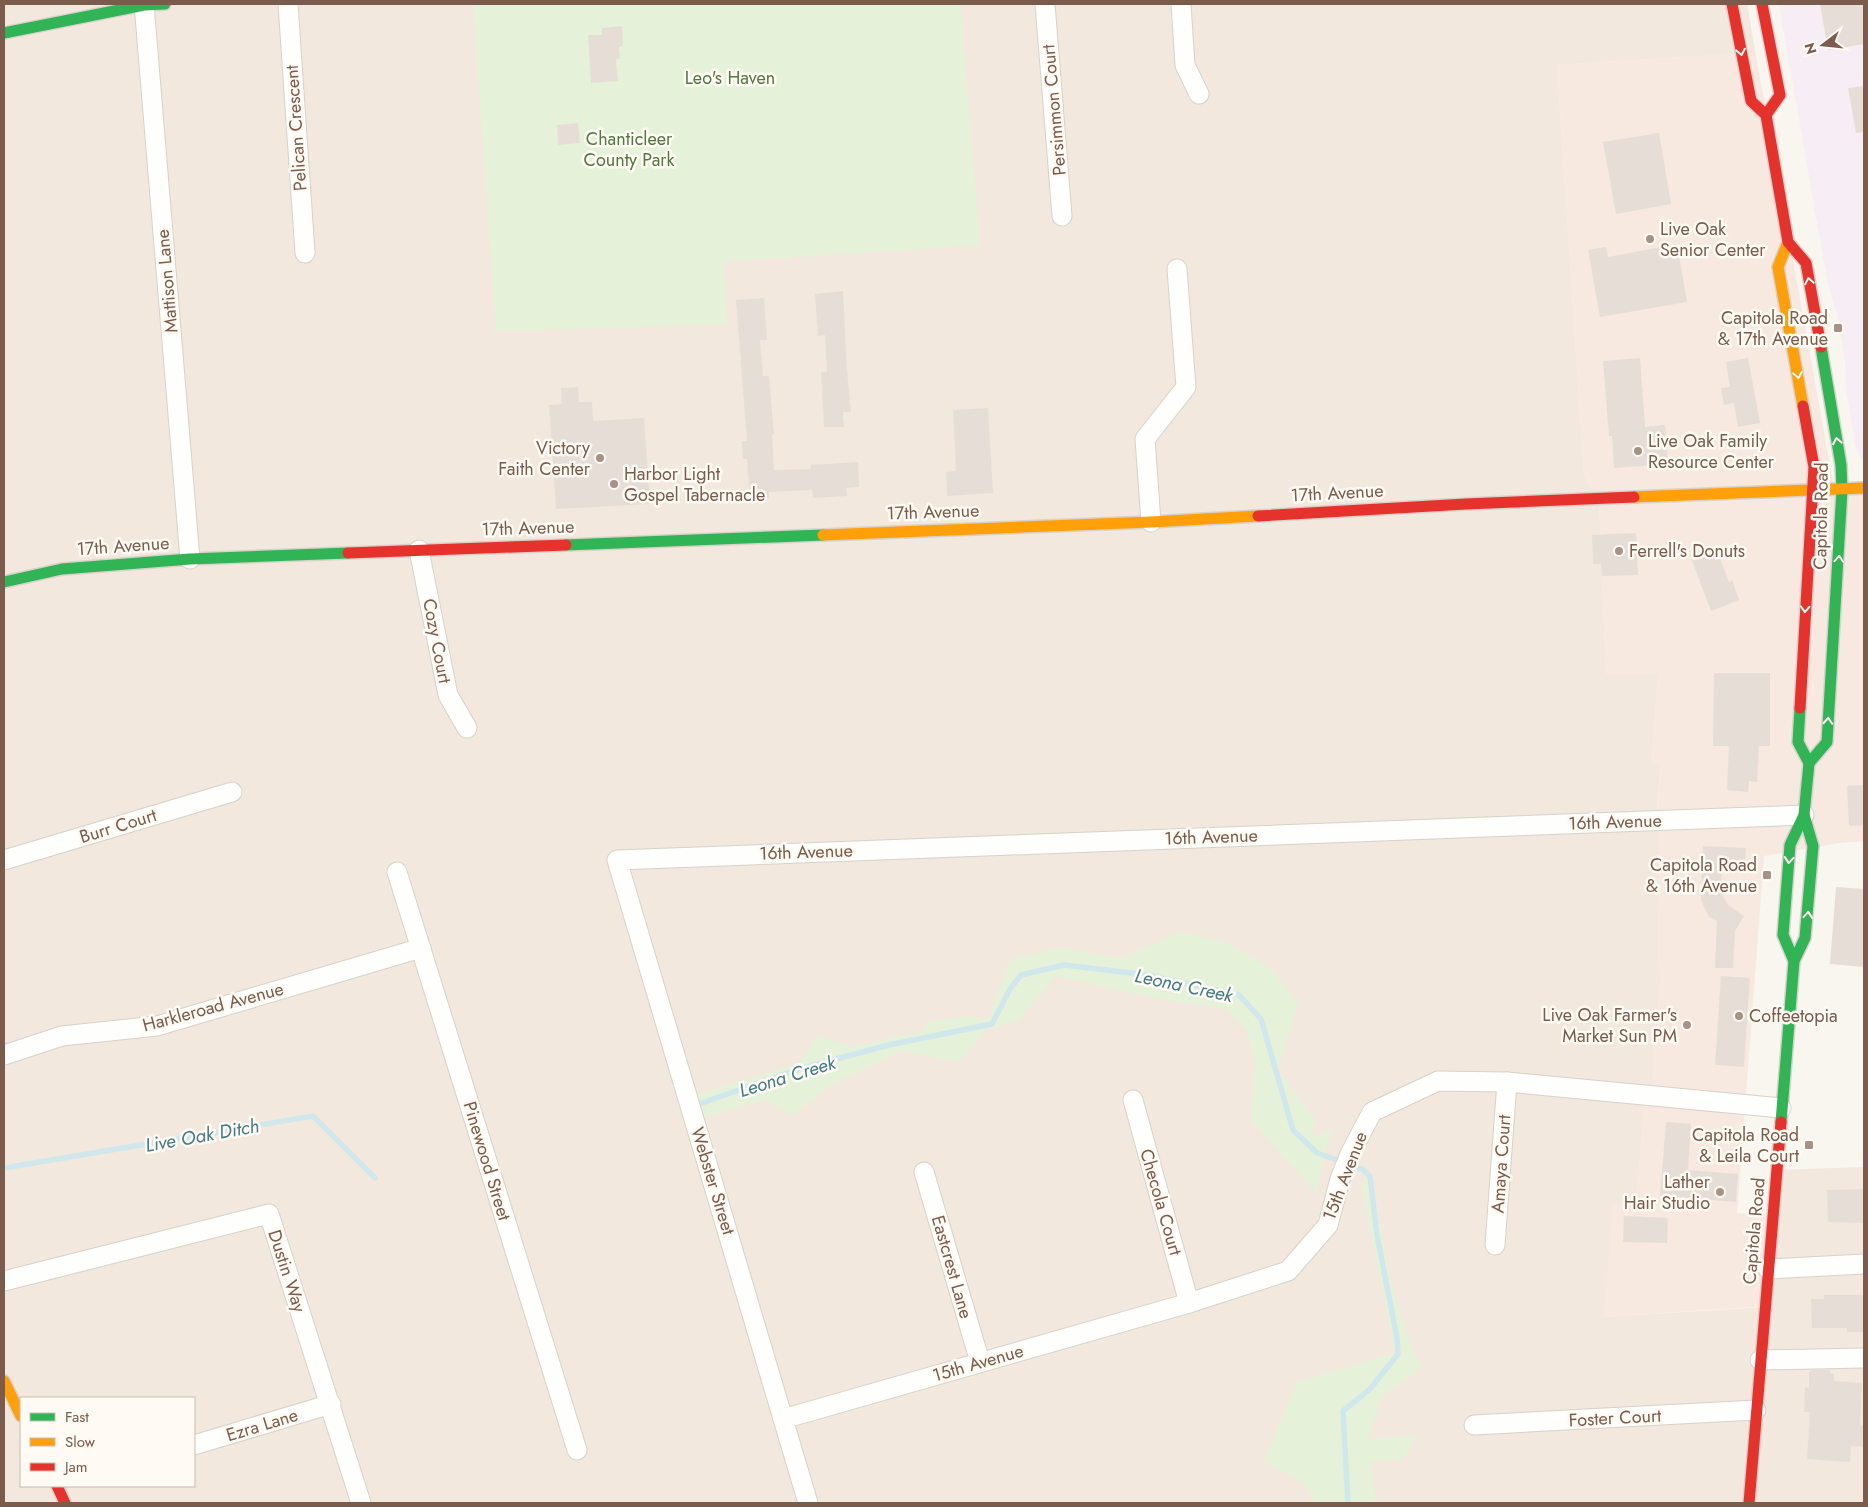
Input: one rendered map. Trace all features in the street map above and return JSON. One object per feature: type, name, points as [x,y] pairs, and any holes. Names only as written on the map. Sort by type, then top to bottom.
[{"type":"main road","points":[[4,33],[144,5],[165,4]]},
{"type":"main road","points":[[1732,4],[1751,101],[1766,115],[1788,242]]},
{"type":"main road","points":[[1762,4],[1780,95],[1766,115]]},
{"type":"main road","name":"Capitola Road","points":[[1794,961],[1783,935],[1790,846],[1804,815],[1809,763],[1798,742],[1814,467],[1778,267],[1788,242],[1806,263],[1841,465],[1842,490],[1827,742],[1809,763]]},
{"type":"main road","name":"17th Avenue","points":[[4,582],[62,569],[190,559],[1151,522],[1466,504],[1864,488]]},
{"type":"main road","name":"Capitola Road","points":[[1750,1503],[1760,1360],[1794,961],[1805,938],[1812,871],[1813,846],[1804,815]]},
{"type":"main road","points":[[4,1381],[20,1414]]},
{"type":"street","name":"Pelican Crescent","points":[[288,4],[305,253]]},
{"type":"street","name":"Persimmon Court","points":[[1045,4],[1062,216]]},
{"type":"street","points":[[1181,4],[1185,65],[1199,94]]},
{"type":"street","name":"Mattison Lane","points":[[144,5],[190,559]]},
{"type":"street","points":[[1151,522],[1145,439],[1186,387],[1177,268]]},
{"type":"street","name":"Cozy Court","points":[[419,550],[448,695],[467,728]]},
{"type":"street","name":"Burr Court","points":[[4,860],[232,792]]},
{"type":"street","name":"16th Avenue","points":[[617,860],[1804,815]]},
{"type":"street","name":"Webster Street","points":[[617,860],[808,1503]]},
{"type":"street","name":"Pinewood Street","points":[[397,872],[577,1450]]},
{"type":"street","name":"Harkleroad Avenue","points":[[4,1055],[62,1036],[157,1026],[420,948]]},
{"type":"street","name":"15th Avenue","points":[[783,1419],[1189,1303],[1288,1271],[1328,1225],[1340,1179],[1350,1154],[1372,1112],[1438,1081],[1508,1082],[1781,1108]]},
{"type":"street","name":"Amaya Court","points":[[1495,1245],[1508,1082]]},
{"type":"street","name":"Checola Court","points":[[1133,1100],[1189,1303]]},
{"type":"street","name":"Eastcrest Lane","points":[[924,1172],[980,1362]]},
{"type":"street","name":"Dustin Way","points":[[4,1281],[269,1214],[361,1503]]},
{"type":"street","points":[[1768,1269],[1864,1264]]},
{"type":"street","points":[[1760,1360],[1864,1358]]},
{"type":"street","name":"Ezra Lane","points":[[195,1445],[331,1404]]},
{"type":"street","name":"Foster Court","points":[[1474,1425],[1756,1410]]},
{"type":"shaded area","points":[[4,4],[1747,4],[1756,56],[1734,54],[1557,65],[1584,474],[1599,503],[1606,674],[1658,673],[1652,762],[1661,762],[1657,808],[1660,825],[1658,971],[1661,971],[1651,1096],[1645,1096],[1636,1205],[1603,1317],[1766,1307],[1777,1170],[1864,1167],[1864,1503],[4,1503]]},
{"type":"shaded area","points":[[1779,4],[1864,4],[1864,461],[1856,448],[1846,388],[1845,362],[1837,313],[1828,285]]},
{"type":"shaded area","points":[[1734,54],[1756,56],[1835,493],[1864,492],[1864,841],[1839,843],[1764,856],[1737,1213],[1774,1216],[1766,1306],[1603,1317],[1613,1203],[1636,1205],[1645,1096],[1651,1096],[1661,971],[1658,971],[1660,826],[1656,826],[1661,763],[1652,763],[1658,673],[1606,675],[1599,503],[1584,474],[1557,65]]},
{"type":"green space","name":"Chanticleer County Park","points":[[473,4],[960,4],[980,245],[723,262],[727,324],[496,331]]},
{"type":"green space","points":[[1178,932],[1226,942],[1272,969],[1298,1005],[1278,1069],[1315,1120],[1312,1137],[1332,1129],[1316,1192],[1251,1121],[1255,1060],[1246,1030],[1225,1008],[1168,1001],[1056,976],[1019,1020],[986,1031],[959,1062],[902,1051],[834,1083],[793,1115],[766,1100],[727,1110],[703,1119],[696,1095],[800,1062],[818,1035],[851,1047],[923,1031],[929,1022],[969,1016],[988,1019],[1011,959],[1060,948],[1122,958]]},
{"type":"green space","points":[[1370,1172],[1391,1283],[1412,1351],[1423,1367],[1381,1398],[1368,1439],[1418,1435],[1403,1459],[1370,1462],[1376,1503],[1315,1503],[1305,1485],[1264,1461],[1297,1382],[1395,1353],[1361,1183]]},
{"type":"building","points":[[1820,4],[1864,4],[1864,44],[1828,50]]},
{"type":"building","points":[[622,26],[623,46],[619,47],[620,58],[616,59],[618,81],[591,83],[588,35],[602,35],[602,28]]},
{"type":"building","points":[[1864,86],[1864,132],[1856,133],[1848,88]]},
{"type":"building","points":[[578,123],[580,143],[558,145],[557,125]]},
{"type":"building","points":[[1659,133],[1671,204],[1616,214],[1603,142]]},
{"type":"building","points":[[1677,244],[1687,302],[1600,317],[1588,250],[1606,247],[1608,257]]},
{"type":"building","points":[[843,291],[851,412],[843,412],[844,427],[824,427],[821,372],[827,372],[825,335],[818,336],[815,294]]},
{"type":"building","points":[[764,298],[767,340],[760,340],[763,376],[769,376],[774,434],[772,434],[774,470],[811,469],[811,465],[858,462],[859,487],[846,488],[847,496],[813,498],[812,490],[769,492],[769,498],[750,499],[747,459],[743,459],[742,441],[747,441],[736,300]]},
{"type":"building","points":[[1640,358],[1645,427],[1665,425],[1668,464],[1614,468],[1612,436],[1609,436],[1603,361]]},
{"type":"building","points":[[1748,358],[1760,423],[1738,427],[1734,403],[1724,405],[1721,388],[1730,387],[1726,362]]},
{"type":"building","points":[[578,387],[579,402],[592,402],[593,421],[644,418],[650,504],[556,509],[549,405],[562,404],[561,388]]},
{"type":"building","points":[[988,408],[993,493],[947,496],[946,472],[956,471],[953,410]]},
{"type":"building","points":[[1636,533],[1638,575],[1602,576],[1601,564],[1593,564],[1592,535]]},
{"type":"building","points":[[1715,545],[1729,582],[1732,580],[1739,600],[1711,611],[1690,555]]},
{"type":"building","points":[[1714,673],[1770,673],[1770,746],[1759,746],[1757,782],[1749,781],[1748,792],[1727,790],[1729,746],[1713,746]]},
{"type":"building","points":[[1864,785],[1864,825],[1849,826],[1847,786]]},
{"type":"building","points":[[1703,846],[1746,848],[1745,863],[1722,862],[1721,892],[1728,905],[1744,916],[1735,931],[1733,968],[1715,968],[1717,921],[1709,917],[1701,900]]},
{"type":"building","points":[[1836,887],[1864,889],[1864,967],[1830,964]]},
{"type":"building","points":[[1721,976],[1750,978],[1744,1067],[1715,1065]]},
{"type":"building","points":[[1666,1122],[1691,1124],[1688,1170],[1738,1174],[1736,1202],[1660,1196]]},
{"type":"building","points":[[1864,1189],[1864,1223],[1828,1222],[1827,1190]]},
{"type":"building","points":[[1624,1216],[1668,1218],[1667,1243],[1623,1242]]},
{"type":"building","points":[[1824,1295],[1864,1295],[1864,1332],[1847,1332],[1847,1328],[1812,1328],[1811,1299],[1824,1299]]},
{"type":"building","points":[[1813,1370],[1830,1370],[1830,1373],[1834,1374],[1834,1381],[1862,1383],[1860,1425],[1864,1426],[1864,1447],[1851,1446],[1850,1462],[1807,1459],[1810,1412],[1804,1412],[1805,1387],[1809,1388],[1809,1372]]},
{"type":"waterway","name":"Leona Creek","points":[[699,1104],[802,1068],[889,1045],[992,1024],[1010,989],[1021,975],[1064,965],[1148,975],[1239,995],[1261,1019],[1293,1130],[1317,1153],[1362,1169],[1370,1176],[1377,1235],[1397,1338],[1398,1354],[1370,1389],[1343,1411],[1348,1503]]},
{"type":"waterway","name":"Live Oak Ditch","points":[[4,1168],[313,1116],[375,1178]]},
{"type":"traffic: fast","points":[[4,33],[144,5],[165,4]]},
{"type":"traffic: fast","points":[[1809,763],[1827,742],[1842,490],[1841,465],[1821,347]]},
{"type":"traffic: fast","points":[[566,545],[823,535]]},
{"type":"traffic: fast","points":[[4,582],[62,569],[190,559],[348,553]]},
{"type":"traffic: fast","points":[[1781,1122],[1794,961],[1805,938],[1813,846],[1804,815],[1809,763],[1798,742],[1800,708]]},
{"type":"traffic: fast","points":[[1794,961],[1783,935],[1790,845],[1804,815]]},
{"type":"traffic: slow","points":[[1788,242],[1778,267],[1803,406]]},
{"type":"traffic: slow","points":[[1634,497],[1864,488]]},
{"type":"traffic: slow","points":[[823,535],[1258,516]]},
{"type":"traffic: slow","points":[[4,1381],[20,1414]]},
{"type":"traffic: jam","points":[[1732,4],[1751,101],[1766,115],[1788,242],[1806,263],[1821,347]]},
{"type":"traffic: jam","points":[[1762,4],[1780,95],[1766,115]]},
{"type":"traffic: jam","points":[[1800,708],[1814,467],[1803,406]]},
{"type":"traffic: jam","points":[[1258,516],[1634,497]]},
{"type":"traffic: jam","points":[[348,553],[566,545]]},
{"type":"traffic: jam","points":[[1749,1503],[1781,1122]]},
{"type":"traffic: jam","points":[[57,1487],[65,1503]]},
{"type":"place","name":"Live Oak Senior Center","points":[[1650,239]]},
{"type":"place","name":"Capitola Road & 17th Avenue","points":[[1838,328]]},
{"type":"place","name":"Live Oak Family Resource Center","points":[[1638,451]]},
{"type":"place","name":"Victory Faith Center","points":[[600,458]]},
{"type":"place","name":"Harbor Light Gospel Tabernacle","points":[[614,484]]},
{"type":"place","name":"Ferrell's Donuts","points":[[1619,551]]},
{"type":"place","name":"Capitola Road & 16th Avenue","points":[[1767,875]]},
{"type":"place","name":"Coffeetopia","points":[[1739,1016]]},
{"type":"place","name":"Live Oak Farmer's Market Sun PM","points":[[1687,1025]]},
{"type":"place","name":"Capitola Road & Leila Court","points":[[1809,1145]]},
{"type":"place","name":"Lather Hair Studio","points":[[1720,1192]]},
{"type":"park label","name":"Leo's Haven","points":[[730,78]]}]
